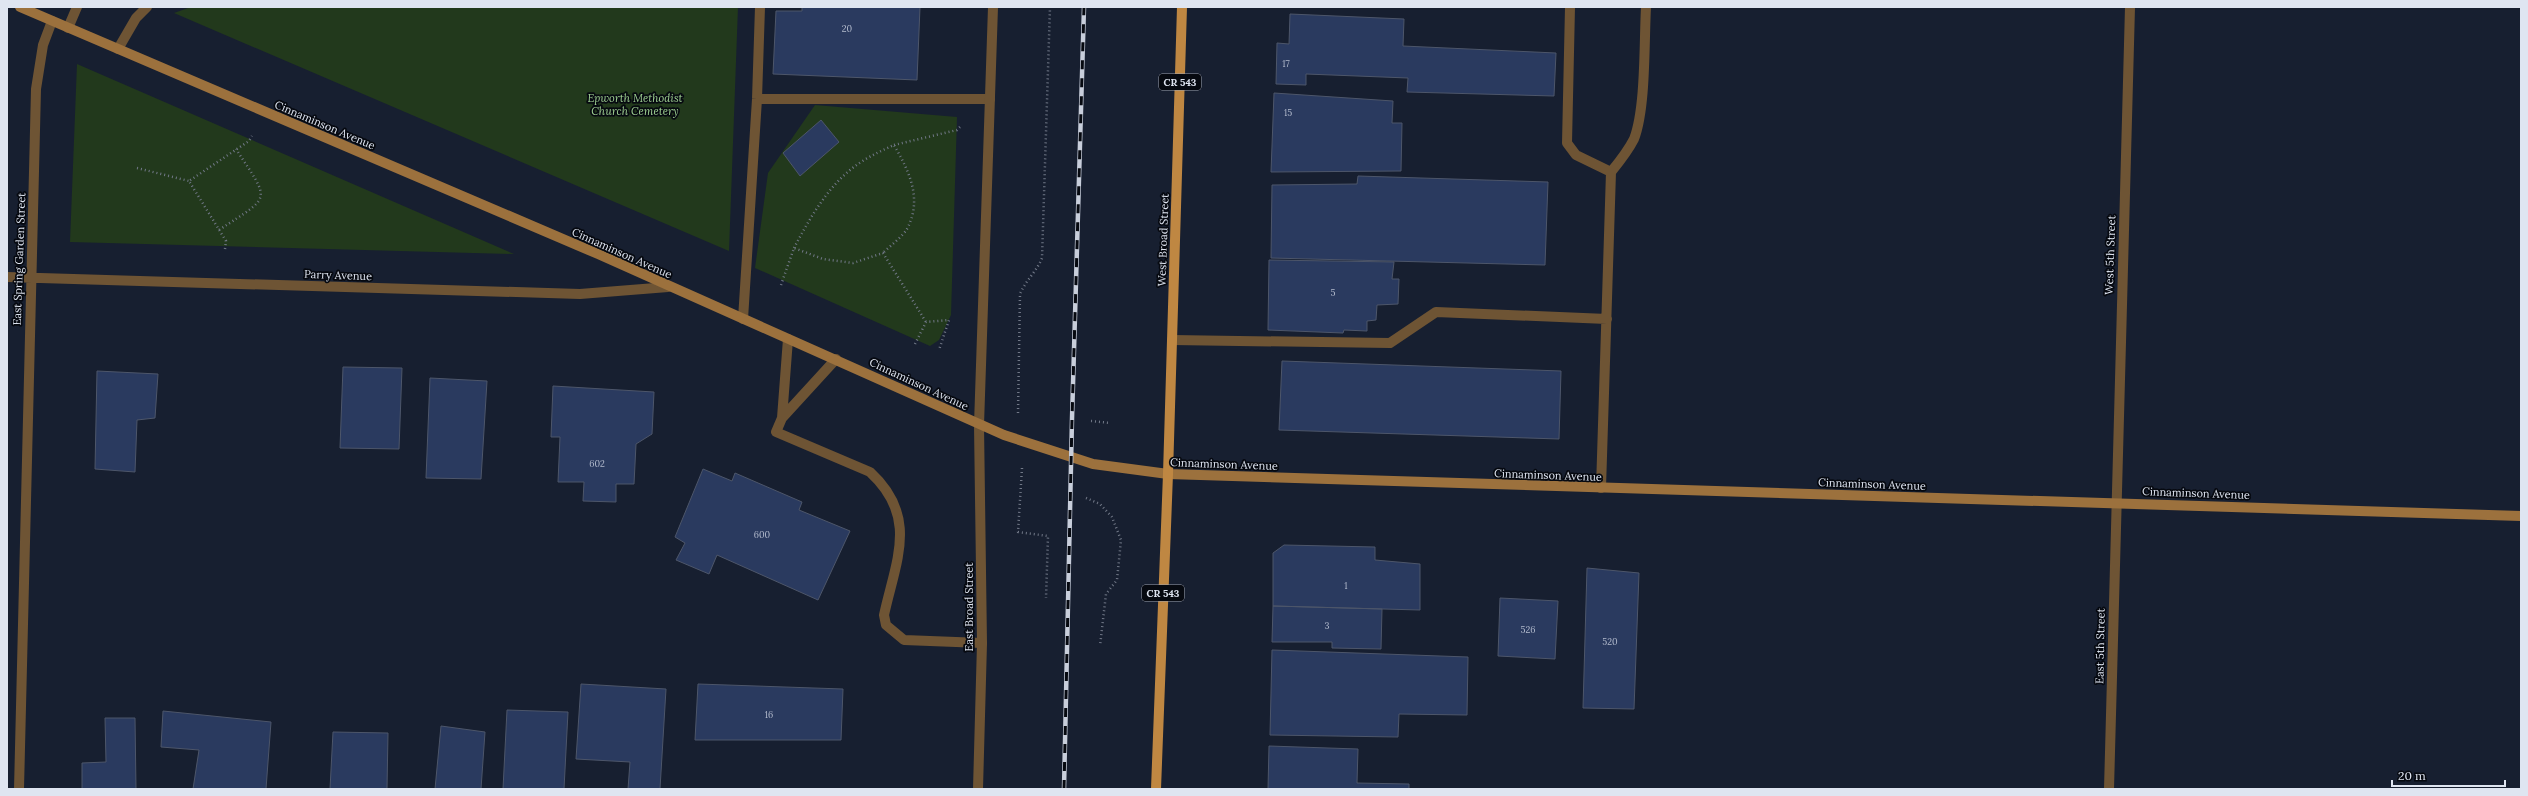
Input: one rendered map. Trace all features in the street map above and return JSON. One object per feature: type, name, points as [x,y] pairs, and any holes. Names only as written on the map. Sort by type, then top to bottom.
[{"type":"main road","name":"West Broad Street","points":[[1168,474],[1182,7]]},
{"type":"main road","name":"CR 543","points":[[1156,789],[1168,474]]},
{"type":"street","name":"Cinnaminson Avenue","points":[[20,7],[530,224],[979,424],[1020,440],[1093,464],[1168,474],[2521,516]]},
{"type":"street","points":[[68,28],[77,7]]},
{"type":"street","points":[[118,49],[136,18],[147,7]]},
{"type":"street","points":[[743,319],[757,99],[760,7]]},
{"type":"street","points":[[979,424],[993,7]]},
{"type":"street","points":[[1570,7],[1567,143],[1576,156],[1611,172]]},
{"type":"street","points":[[1600,488],[1611,172],[1624,157],[1634,138],[1640,115],[1646,7]]},
{"type":"street","name":"West 5th Street","points":[[2115,503],[2130,7]]},
{"type":"street","name":"East Spring Garden Street","points":[[19,789],[30,278],[36,89],[43,45],[52,21]]},
{"type":"street","points":[[757,99],[990,99]]},
{"type":"street","name":"Parry Avenue","points":[[7,277],[580,294],[668,286]]},
{"type":"street","points":[[1172,340],[1390,343],[1436,312],[1607,319]]},
{"type":"street","points":[[788,339],[782,418],[776,432],[870,472],[889,494],[900,516],[901,537],[884,615],[886,625],[904,640],[982,643]]},
{"type":"street","points":[[782,418],[836,359]]},
{"type":"street","name":"East Broad Street","points":[[978,789],[982,643],[979,424]]},
{"type":"street","name":"East 5th Street","points":[[2109,789],[2115,503]]},
{"type":"path","points":[[1020,440],[1017,392],[1020,294],[1042,258],[1050,7]]},
{"type":"path","points":[[780,285],[794,248],[810,218],[830,191],[861,162],[894,145],[957,130],[990,99]]},
{"type":"path","points":[[189,181],[236,149],[252,136]]},
{"type":"path","points":[[794,248],[823,259],[854,263],[883,253],[907,229],[915,201],[909,171],[894,145]]},
{"type":"path","points":[[219,230],[258,205],[262,197],[261,188],[236,149]]},
{"type":"path","points":[[137,168],[189,181],[226,241],[225,249]]},
{"type":"path","points":[[883,253],[926,322]]},
{"type":"path","points":[[926,322],[949,320],[939,350]]},
{"type":"path","points":[[915,344],[926,322]]},
{"type":"path","points":[[1091,421],[1110,423]]},
{"type":"path","points":[[1022,475],[1018,532],[1048,536],[1046,598]]},
{"type":"path","points":[[1086,498],[1100,504],[1112,517],[1121,540],[1117,580],[1106,594],[1100,646]]},
{"type":"green space","name":"Epworth Methodist Church Cemetery","points":[[191,7],[738,7],[729,251],[174,13]]},
{"type":"green space","points":[[77,64],[514,254],[70,242]]},
{"type":"green space","points":[[815,105],[957,117],[951,315],[939,340],[930,346],[755,268],[768,173]]},
{"type":"building","points":[[802,7],[920,7],[917,80],[773,74],[776,11],[802,11]]},
{"type":"building","points":[[1290,14],[1404,19],[1403,46],[1556,53],[1554,96],[1407,92],[1408,78],[1306,74],[1306,85],[1276,84],[1277,43],[1289,44]]},
{"type":"building","points":[[1274,93],[1393,101],[1392,123],[1402,123],[1401,171],[1271,172]]},
{"type":"building","points":[[821,120],[839,142],[800,176],[783,153]]},
{"type":"building","points":[[1358,176],[1548,182],[1545,265],[1271,258],[1272,185],[1357,184]]},
{"type":"building","points":[[1269,260],[1394,262],[1392,279],[1399,279],[1398,304],[1377,305],[1376,320],[1367,321],[1367,331],[1344,330],[1343,333],[1268,330]]},
{"type":"building","points":[[1282,361],[1561,371],[1559,439],[1279,430]]},
{"type":"building","points":[[343,367],[402,368],[399,449],[340,448]]},
{"type":"building","points":[[97,371],[158,374],[155,418],[137,420],[135,472],[95,469]]},
{"type":"building","points":[[430,378],[487,381],[481,479],[426,478]]},
{"type":"building","points":[[553,386],[654,392],[652,434],[636,444],[634,484],[616,484],[616,502],[583,501],[584,482],[558,482],[560,437],[551,437]]},
{"type":"building","points":[[703,469],[732,481],[735,473],[802,502],[799,510],[850,531],[818,600],[717,555],[709,574],[676,560],[685,543],[675,537]]},
{"type":"building","points":[[1284,545],[1375,547],[1375,560],[1420,564],[1420,610],[1273,606],[1273,553]]},
{"type":"building","points":[[1587,568],[1639,573],[1634,709],[1583,708]]},
{"type":"building","points":[[1500,598],[1558,601],[1555,659],[1498,656]]},
{"type":"building","points":[[1273,606],[1382,609],[1381,649],[1332,648],[1332,642],[1272,642]]},
{"type":"building","points":[[1272,650],[1468,657],[1467,715],[1399,714],[1398,737],[1270,735]]},
{"type":"building","points":[[581,684],[666,689],[660,789],[628,789],[630,762],[576,759]]},
{"type":"building","points":[[698,684],[843,689],[841,740],[695,740]]},
{"type":"building","points":[[507,710],[568,712],[564,789],[503,789]]},
{"type":"building","points":[[163,711],[271,722],[266,789],[193,789],[199,750],[161,747]]},
{"type":"building","points":[[105,718],[135,718],[136,789],[82,789],[82,763],[106,762]]},
{"type":"building","points":[[441,726],[485,732],[481,789],[435,789]]},
{"type":"building","points":[[333,732],[388,733],[387,789],[330,789]]},
{"type":"building","points":[[1269,746],[1358,749],[1357,783],[1409,784],[1409,789],[1268,789]]},
{"type":"railway","points":[[1064,789],[1072,419],[1084,7]]}]
